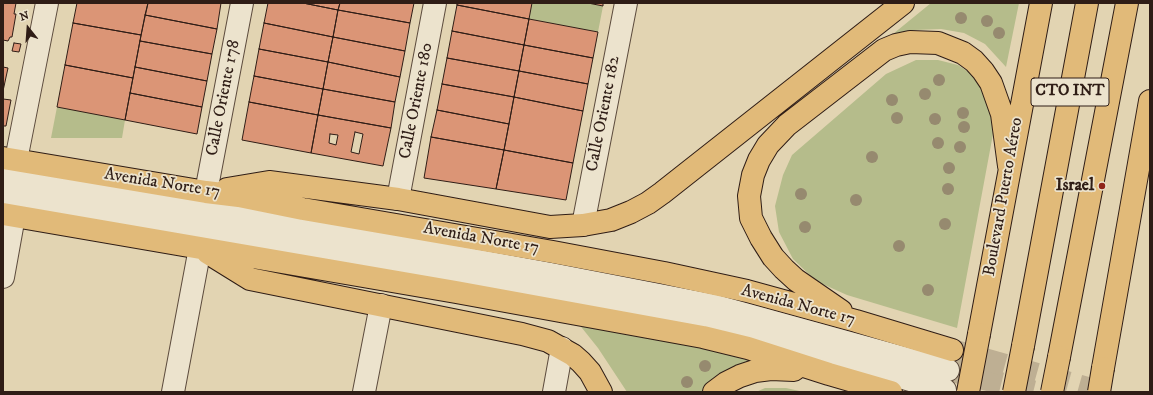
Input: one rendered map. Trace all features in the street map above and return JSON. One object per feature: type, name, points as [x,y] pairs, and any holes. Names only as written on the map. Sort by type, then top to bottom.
[{"type":"main road","points":[[206,192],[269,182],[398,199],[550,227],[583,225],[611,220],[648,203],[903,3]]},
{"type":"main road","name":"Boulevard Puerto Aéreo","points":[[968,392],[1009,166],[1041,3]]},
{"type":"main road","name":"CTO INT","points":[[1014,392],[1087,3]]},
{"type":"main road","name":"CTO INT","points":[[1052,392],[1127,3]]},
{"type":"main road","points":[[856,321],[796,280],[784,269],[761,238],[752,218],[749,196],[753,175],[759,160],[768,145],[787,125],[884,50],[896,45],[910,42],[938,43],[963,53],[974,61],[991,82],[1002,114],[1009,166]]},
{"type":"main road","points":[[1099,392],[1150,101]]},
{"type":"main road","name":"Avenida Norte 17","points":[[7,164],[239,196],[302,209],[554,252],[664,273],[747,291],[856,321],[948,370]]},
{"type":"main road","points":[[9,215],[456,292],[703,337],[748,348],[891,392]]},
{"type":"main road","points":[[200,248],[250,279],[522,334],[548,341],[573,355],[590,372],[601,392]]},
{"type":"main road","points":[[714,392],[726,383],[755,371],[786,369],[829,374]]},
{"type":"street","points":[[47,3],[7,164],[716,306],[948,370]]},
{"type":"street","name":"Calle Oriente 178","points":[[206,192],[242,3]]},
{"type":"street","name":"Calle Oriente 180","points":[[398,199],[435,3]]},
{"type":"street","name":"Calle Oriente 182","points":[[583,225],[626,3]]},
{"type":"street","points":[[3,195],[289,244],[698,319],[948,370]]},
{"type":"street","points":[[3,277],[9,215]]},
{"type":"street","points":[[173,392],[200,248]]},
{"type":"street","points":[[364,392],[381,305]]},
{"type":"street","points":[[554,392],[562,348]]},
{"type":"green space","points":[[532,3],[588,3],[603,6],[598,32],[529,19]]},
{"type":"green space","points":[[931,3],[1019,3],[1006,67],[985,44],[964,33],[941,29],[915,30],[893,34]]},
{"type":"green space","points":[[916,60],[938,60],[958,65],[973,75],[982,84],[990,103],[993,134],[957,328],[847,295],[816,281],[793,259],[779,232],[775,206],[783,175],[792,155],[886,74]]},
{"type":"green space","points":[[57,107],[125,120],[122,138],[51,138]]},
{"type":"green space","points":[[578,323],[741,354],[746,358],[748,363],[720,375],[701,392],[627,392],[598,348]]},
{"type":"green space","points":[[765,388],[786,388],[804,392],[756,392]]},
{"type":"building","points":[[3,3],[16,3],[14,14],[16,14],[12,37],[10,37],[8,41],[3,40]]},
{"type":"building","points":[[77,3],[148,3],[141,35],[73,23]]},
{"type":"building","points":[[148,3],[221,3],[217,29],[145,15]]},
{"type":"building","points":[[268,3],[303,3],[338,10],[333,37],[264,23]]},
{"type":"building","points":[[303,3],[340,3],[338,10]]},
{"type":"building","points":[[340,3],[414,3],[410,23],[338,10]]},
{"type":"building","points":[[457,3],[532,3],[529,19],[457,5]]},
{"type":"building","points":[[588,3],[603,3],[603,6]]},
{"type":"building","points":[[457,5],[529,19],[524,45],[452,31]]},
{"type":"building","points":[[338,10],[410,23],[405,51],[333,37]]},
{"type":"building","points":[[145,15],[217,29],[212,54],[140,41]]},
{"type":"building","points":[[529,19],[598,32],[593,58],[524,45]]},
{"type":"building","points":[[73,23],[141,35],[133,78],[65,65]]},
{"type":"building","points":[[264,23],[333,37],[328,62],[259,49]]},
{"type":"building","points":[[452,31],[524,45],[519,71],[447,58]]},
{"type":"building","points":[[333,37],[405,51],[400,77],[328,62]]},
{"type":"building","points":[[140,41],[212,54],[207,81],[135,67]]},
{"type":"building","points":[[14,43],[21,44],[19,52],[12,51]]},
{"type":"building","points":[[524,45],[593,58],[588,84],[519,71]]},
{"type":"building","points":[[259,49],[328,62],[323,89],[254,76]]},
{"type":"building","points":[[447,58],[519,71],[514,97],[442,84]]},
{"type":"building","points":[[328,62],[400,77],[395,102],[323,89]]},
{"type":"building","points":[[65,65],[133,78],[125,120],[57,107]]},
{"type":"building","points":[[3,67],[8,68],[3,91]]},
{"type":"building","points":[[135,67],[207,81],[202,107],[130,93]]},
{"type":"building","points":[[519,71],[588,84],[583,111],[514,97]]},
{"type":"building","points":[[254,76],[323,89],[318,115],[249,102]]},
{"type":"building","points":[[442,84],[514,97],[509,124],[437,110]]},
{"type":"building","points":[[323,89],[395,102],[391,128],[318,115]]},
{"type":"building","points":[[130,93],[202,107],[197,134],[125,120]]},
{"type":"building","points":[[514,97],[583,111],[573,163],[504,150]]},
{"type":"building","points":[[3,99],[11,100],[6,126],[3,126]]},
{"type":"building","points":[[249,102],[318,115],[311,153],[242,140]]},
{"type":"building","points":[[437,110],[509,124],[504,150],[431,137]]},
{"type":"building","points":[[318,115],[391,128],[383,166],[311,153]],"holes":[[[355,132],[363,134],[359,154],[351,152]],[[330,134],[338,135],[336,145],[329,143]]]},
{"type":"building","points":[[431,137],[504,150],[496,189],[424,178]]},
{"type":"building","points":[[504,150],[573,163],[566,200],[496,189]]},
{"type":"tunnel","points":[[952,350],[1102,392]]},
{"type":"tunnel","points":[[948,370],[1036,392]]},
{"type":"place","name":"Israel","points":[[1102,186]]}]
